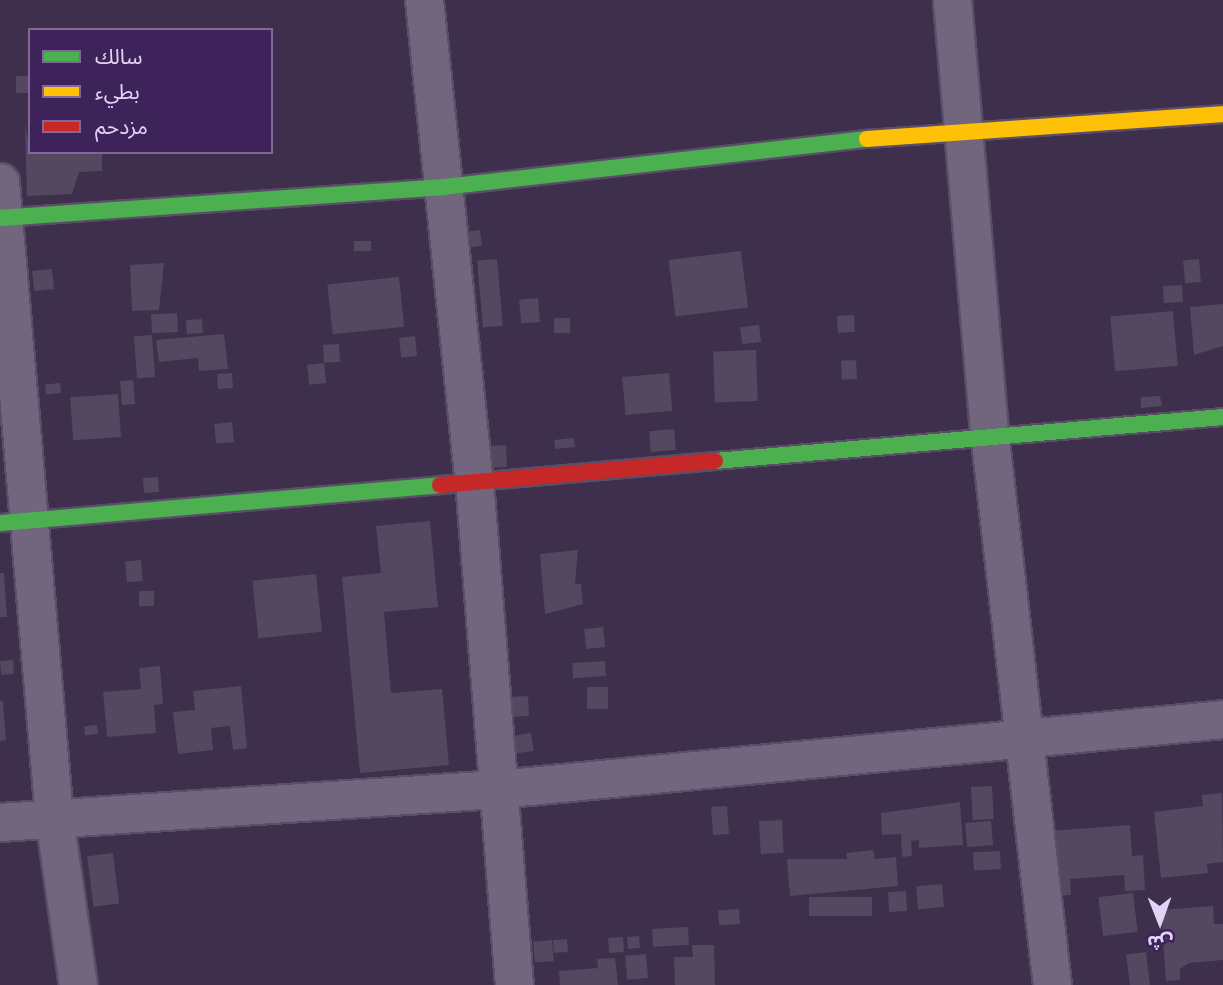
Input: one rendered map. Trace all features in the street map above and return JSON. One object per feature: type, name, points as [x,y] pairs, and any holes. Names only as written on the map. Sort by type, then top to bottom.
[{"type":"street","points":[[424,0],[474,480],[514,985]]},
{"type":"street","points":[[951,0],[990,440],[1052,985]]},
{"type":"street","points":[[2,218],[444,187],[961,128],[1223,114]]},
{"type":"street","points":[[0,182],[15,522],[78,985]]},
{"type":"street","points":[[15,522],[474,480],[990,440],[1223,417]]},
{"type":"street","points":[[0,822],[498,789],[1223,719]]},
{"type":"building","points":[[16,76],[28,76],[28,93],[16,93]]},
{"type":"building","points":[[25,123],[28,154],[102,154],[102,171],[79,172],[72,194],[27,196]]},
{"type":"building","points":[[480,230],[482,246],[471,247],[469,231]]},
{"type":"building","points":[[354,241],[371,241],[371,251],[354,251]]},
{"type":"building","points":[[741,251],[748,308],[675,316],[669,260]]},
{"type":"building","points":[[497,259],[503,326],[483,327],[477,261]]},
{"type":"building","points":[[1199,259],[1201,282],[1185,283],[1183,260]]},
{"type":"building","points":[[164,263],[159,310],[132,311],[130,265]]},
{"type":"building","points":[[52,269],[54,289],[34,291],[32,271]]},
{"type":"building","points":[[399,277],[404,327],[333,334],[327,285]]},
{"type":"building","points":[[1182,285],[1183,302],[1164,303],[1163,286]]},
{"type":"building","points":[[538,298],[540,322],[521,324],[519,300]]},
{"type":"building","points":[[1223,304],[1223,346],[1194,355],[1190,307]]},
{"type":"building","points":[[1173,311],[1178,366],[1115,371],[1110,316]]},
{"type":"building","points":[[177,313],[178,332],[152,333],[151,314]]},
{"type":"building","points":[[854,315],[855,332],[838,333],[837,316]]},
{"type":"building","points":[[554,318],[570,318],[570,333],[554,333]]},
{"type":"building","points":[[202,319],[203,333],[187,334],[186,320]]},
{"type":"building","points":[[759,325],[761,342],[742,344],[740,327]]},
{"type":"building","points":[[224,334],[228,369],[199,371],[198,358],[159,362],[156,340]]},
{"type":"building","points":[[152,335],[155,377],[137,378],[134,336]]},
{"type":"building","points":[[415,336],[417,356],[401,358],[399,338]]},
{"type":"building","points":[[339,344],[340,362],[324,363],[323,345]]},
{"type":"building","points":[[756,350],[758,401],[715,402],[713,352]]},
{"type":"building","points":[[856,360],[857,379],[842,380],[841,361]]},
{"type":"building","points":[[324,363],[326,383],[309,385],[307,365]]},
{"type":"building","points":[[232,373],[233,388],[218,389],[217,374]]},
{"type":"building","points":[[669,373],[672,411],[625,415],[622,377]]},
{"type":"building","points":[[133,380],[135,404],[122,405],[120,381]]},
{"type":"building","points":[[60,383],[61,393],[46,395],[45,385]]},
{"type":"building","points":[[118,394],[121,437],[73,440],[70,397]]},
{"type":"building","points":[[1160,396],[1162,406],[1141,408],[1141,397]]},
{"type":"building","points":[[232,422],[234,442],[216,444],[214,424]]},
{"type":"building","points":[[674,429],[676,450],[651,452],[649,431]]},
{"type":"building","points":[[574,438],[575,447],[555,449],[554,440]]},
{"type":"building","points":[[506,445],[507,467],[485,468],[484,446]]},
{"type":"building","points":[[158,477],[159,492],[144,493],[143,478]]},
{"type":"building","points":[[430,521],[438,607],[384,612],[391,693],[442,689],[449,765],[360,773],[342,577],[381,573],[376,526]]},
{"type":"building","points":[[578,550],[575,584],[581,584],[583,604],[545,614],[540,554]]},
{"type":"building","points":[[141,560],[143,581],[127,582],[125,561]]},
{"type":"building","points":[[0,573],[4,573],[7,617],[0,617]]},
{"type":"building","points":[[316,574],[322,632],[258,638],[252,581]]},
{"type":"building","points":[[139,591],[154,591],[154,606],[139,606]]},
{"type":"building","points":[[603,627],[605,647],[586,649],[584,629]]},
{"type":"building","points":[[13,660],[14,674],[1,675],[0,661]]},
{"type":"building","points":[[605,661],[606,676],[573,678],[572,663]]},
{"type":"building","points":[[160,666],[163,704],[154,705],[156,733],[107,737],[103,692],[141,689],[139,668]]},
{"type":"building","points":[[241,686],[247,748],[233,750],[230,726],[211,728],[213,750],[178,754],[173,712],[195,710],[193,691]]},
{"type":"building","points":[[587,687],[608,687],[608,709],[587,709]]},
{"type":"building","points":[[528,696],[529,716],[507,717],[506,697]]},
{"type":"building","points":[[0,701],[3,701],[6,740],[0,741]]},
{"type":"building","points":[[97,725],[98,734],[85,735],[84,726]]},
{"type":"building","points":[[531,733],[534,751],[513,754],[510,736]]},
{"type":"building","points":[[992,786],[994,819],[973,820],[971,787]]},
{"type":"building","points":[[1222,793],[1223,862],[1207,864],[1208,873],[1161,878],[1154,812],[1203,806],[1202,795]]},
{"type":"building","points":[[960,802],[963,845],[919,848],[919,840],[911,841],[912,856],[902,857],[901,834],[882,835],[881,813]]},
{"type":"building","points":[[727,806],[729,834],[713,835],[711,807]]},
{"type":"building","points":[[782,820],[784,853],[761,854],[759,821]]},
{"type":"building","points":[[991,821],[993,845],[967,847],[965,823]]},
{"type":"building","points":[[1130,825],[1132,856],[1143,855],[1145,890],[1125,891],[1124,875],[1070,879],[1071,895],[1055,896],[1050,831]]},
{"type":"building","points":[[873,850],[875,859],[896,857],[898,886],[790,896],[787,859],[847,859],[846,853]]},
{"type":"building","points":[[1000,851],[1001,869],[974,870],[973,852]]},
{"type":"building","points":[[113,853],[119,904],[93,907],[87,856]]},
{"type":"building","points":[[942,884],[944,907],[918,909],[916,886]]},
{"type":"building","points":[[906,891],[907,911],[889,912],[888,892]]},
{"type":"building","points":[[1133,893],[1138,932],[1103,936],[1098,897]]},
{"type":"building","points":[[809,897],[872,897],[872,916],[809,916]]},
{"type":"building","points":[[1213,906],[1214,924],[1223,924],[1223,960],[1189,963],[1180,969],[1180,980],[1166,981],[1161,910]]},
{"type":"building","points":[[739,909],[740,924],[719,925],[718,910]]},
{"type":"building","points":[[688,927],[689,945],[653,947],[652,929]]},
{"type":"building","points":[[639,936],[640,948],[628,949],[627,937]]},
{"type":"building","points":[[623,937],[624,952],[609,953],[608,938]]},
{"type":"building","points":[[567,939],[568,952],[554,953],[553,940]]},
{"type":"building","points":[[552,940],[554,961],[535,963],[533,942]]},
{"type":"building","points":[[692,945],[714,945],[715,985],[675,985],[674,957],[693,957]]},
{"type":"building","points":[[1146,952],[1150,985],[1130,985],[1126,954]]},
{"type":"building","points":[[646,954],[648,978],[627,980],[625,956]]},
{"type":"building","points":[[615,958],[618,985],[560,985],[559,971],[598,968],[597,959]]},
{"type":"traffic: fast","points":[[0,218],[444,187],[867,139]]},
{"type":"traffic: fast","points":[[715,461],[1223,417]]},
{"type":"traffic: fast","points":[[0,523],[440,485]]},
{"type":"traffic: slow","points":[[867,139],[1223,114]]},
{"type":"traffic: jam","points":[[440,485],[715,461]]}]
